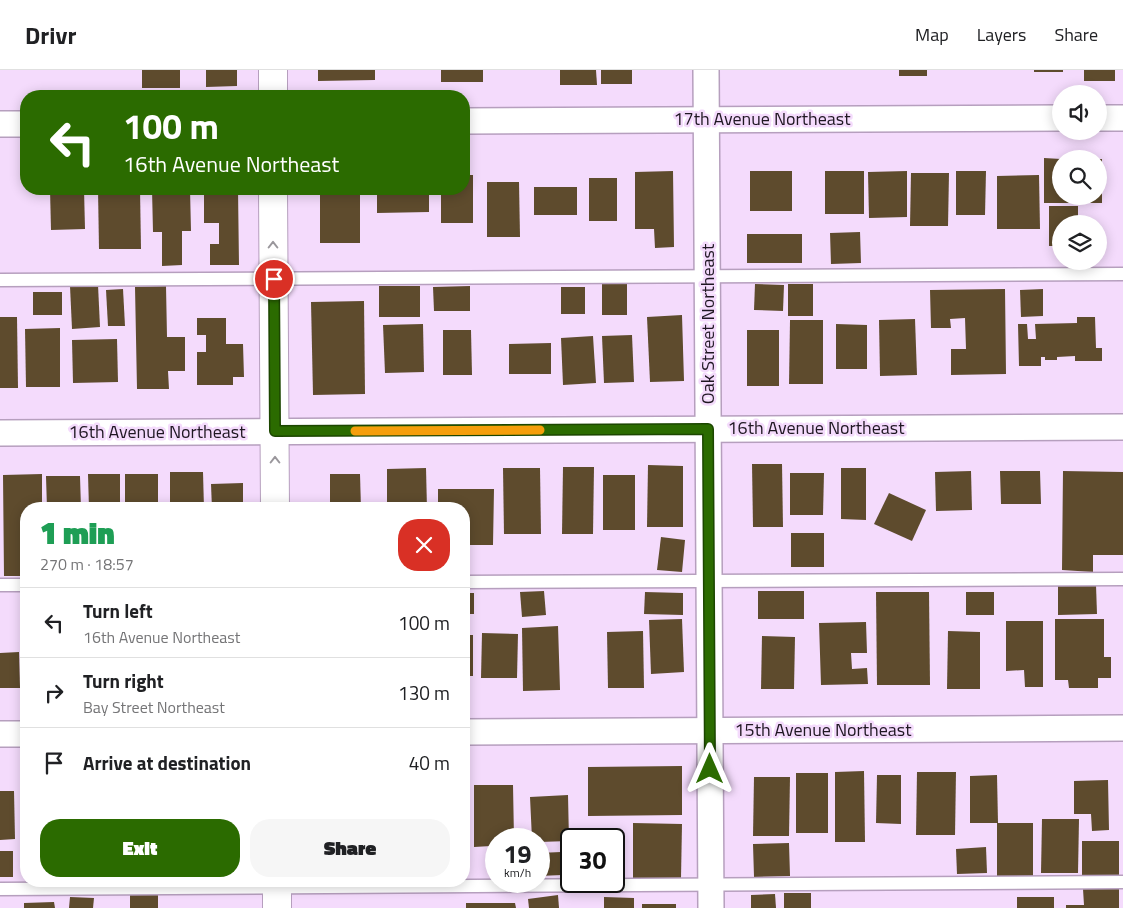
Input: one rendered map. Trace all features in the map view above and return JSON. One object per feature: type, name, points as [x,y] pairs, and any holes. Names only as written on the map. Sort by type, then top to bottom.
[{"type":"street","points":[[272,70],[273,90]]},
{"type":"street","name":"Oak Street Northeast","points":[[706,70],[711,896]]},
{"type":"street","name":"17th Avenue Northeast","points":[[470,121],[1052,118]]},
{"type":"street","points":[[1107,118],[1123,118]]},
{"type":"street","points":[[0,124],[20,124]]},
{"type":"street","points":[[273,195],[275,502]]},
{"type":"street","name":"16th Avenue Northeast","points":[[0,433],[1123,427]]},
{"type":"street","name":"15th Avenue Northeast","points":[[470,732],[1123,728]]},
{"type":"street","points":[[0,734],[20,734]]},
{"type":"lane","points":[[0,280],[1123,274]]},
{"type":"lane","points":[[470,582],[1123,578]]},
{"type":"lane","points":[[0,585],[20,585]]},
{"type":"lane","points":[[0,889],[711,896],[1123,882]]},
{"type":"building","points":[[142,70],[180,70],[180,88],[142,88]]},
{"type":"building","points":[[206,70],[237,70],[237,86],[206,87]]},
{"type":"building","points":[[318,70],[375,70],[375,80],[318,81]]},
{"type":"building","points":[[441,70],[483,70],[483,82],[441,82]]},
{"type":"building","points":[[560,70],[596,70],[597,85],[560,85]]},
{"type":"building","points":[[601,70],[632,70],[632,84],[601,84]]},
{"type":"building","points":[[899,70],[927,70],[927,76],[899,76]]},
{"type":"building","points":[[1034,70],[1063,70],[1063,72],[1034,72]]},
{"type":"building","points":[[1084,70],[1115,70],[1115,81],[1084,81]]},
{"type":"building","points":[[1044,158],[1052,158],[1052,203],[1044,203]]},
{"type":"building","points":[[673,171],[674,247],[655,248],[654,229],[635,229],[635,172]]},
{"type":"building","points":[[750,171],[792,171],[792,211],[750,211]]},
{"type":"building","points":[[825,171],[864,171],[864,214],[825,214]]},
{"type":"building","points":[[907,171],[907,217],[869,218],[868,172]]},
{"type":"building","points":[[956,171],[986,171],[985,215],[956,215]]},
{"type":"building","points":[[911,173],[949,173],[948,226],[910,226]]},
{"type":"building","points":[[470,175],[473,175],[473,223],[441,223],[441,195],[470,195]]},
{"type":"building","points":[[1039,175],[1040,229],[997,229],[997,176]]},
{"type":"building","points":[[589,178],[617,178],[617,221],[589,221]]},
{"type":"building","points":[[487,182],[519,182],[520,237],[487,237]]},
{"type":"building","points":[[534,187],[577,187],[577,215],[534,215]]},
{"type":"building","points":[[50,195],[84,195],[85,229],[51,230]]},
{"type":"building","points":[[98,195],[140,195],[141,249],[99,249]]},
{"type":"building","points":[[152,195],[190,195],[191,231],[182,231],[182,265],[162,266],[162,232],[153,232]]},
{"type":"building","points":[[204,195],[238,195],[239,265],[210,265],[210,244],[219,244],[219,223],[204,223]]},
{"type":"building","points":[[320,195],[360,195],[360,243],[320,243]]},
{"type":"building","points":[[377,195],[429,195],[429,212],[377,213]]},
{"type":"building","points":[[1049,206],[1078,206],[1078,215],[1052,215],[1052,246],[1049,246]]},
{"type":"building","points":[[860,232],[861,263],[831,264],[830,233]]},
{"type":"building","points":[[747,234],[802,234],[802,263],[747,263]]},
{"type":"building","points":[[602,282],[627,282],[627,315],[602,315]]},
{"type":"building","points":[[755,284],[784,285],[783,311],[754,310]]},
{"type":"building","points":[[788,284],[813,284],[813,316],[788,316]]},
{"type":"building","points":[[98,285],[100,327],[72,329],[70,286]]},
{"type":"building","points":[[166,286],[167,337],[185,337],[185,371],[168,371],[169,389],[137,389],[135,287]]},
{"type":"building","points":[[379,286],[420,286],[420,317],[379,317]]},
{"type":"building","points":[[470,286],[470,311],[434,311],[433,287]]},
{"type":"building","points":[[561,287],[585,287],[585,314],[561,314]]},
{"type":"building","points":[[123,289],[125,326],[108,326],[106,290]]},
{"type":"building","points":[[1005,289],[1006,374],[951,375],[951,349],[966,349],[965,318],[950,319],[951,328],[931,328],[930,290]]},
{"type":"building","points":[[1043,289],[1043,316],[1021,317],[1020,290]]},
{"type":"building","points":[[33,292],[62,292],[62,315],[33,315]]},
{"type":"building","points":[[364,301],[365,394],[313,395],[311,302]]},
{"type":"building","points":[[682,315],[684,381],[650,382],[647,317]]},
{"type":"building","points":[[0,317],[17,317],[18,388],[0,388]]},
{"type":"building","points":[[1077,317],[1095,317],[1096,348],[1102,348],[1102,361],[1075,361],[1075,356],[1057,357],[1057,360],[1045,360],[1045,357],[1041,357],[1041,366],[1019,366],[1018,324],[1027,324],[1028,339],[1036,339],[1035,324],[1077,323]]},
{"type":"building","points":[[197,318],[226,318],[226,344],[243,344],[244,377],[233,377],[233,385],[197,385],[197,352],[206,352],[206,335],[197,335]]},
{"type":"building","points":[[915,319],[917,375],[880,376],[879,320]]},
{"type":"building","points":[[790,320],[823,320],[823,384],[789,384]]},
{"type":"building","points":[[423,324],[424,372],[385,373],[383,325]]},
{"type":"building","points":[[836,324],[867,325],[867,369],[836,369]]},
{"type":"building","points":[[60,328],[60,387],[26,387],[25,329]]},
{"type":"building","points":[[443,330],[471,330],[472,375],[443,375]]},
{"type":"building","points":[[747,330],[779,330],[779,386],[747,386]]},
{"type":"building","points":[[632,335],[634,382],[604,383],[602,336]]},
{"type":"building","points":[[593,336],[596,383],[563,385],[561,338]]},
{"type":"building","points":[[117,339],[118,382],[73,383],[72,340]]},
{"type":"building","points":[[551,343],[551,374],[509,374],[509,344]]},
{"type":"building","points":[[752,464],[782,464],[783,527],[753,527]]},
{"type":"building","points":[[648,465],[683,466],[683,527],[647,527]]},
{"type":"building","points":[[563,467],[594,467],[593,534],[562,534]]},
{"type":"building","points":[[426,468],[427,502],[387,502],[387,469]]},
{"type":"building","points":[[503,468],[540,468],[541,534],[504,534]]},
{"type":"building","points":[[841,468],[866,468],[866,520],[841,519]]},
{"type":"building","points":[[971,471],[972,510],[936,511],[935,472]]},
{"type":"building","points":[[1000,471],[1040,471],[1041,504],[1001,504]]},
{"type":"building","points":[[1063,471],[1123,472],[1123,555],[1093,555],[1093,572],[1062,570]]},
{"type":"building","points":[[170,472],[203,472],[204,502],[170,502]]},
{"type":"building","points":[[790,473],[824,473],[823,515],[790,515]]},
{"type":"building","points":[[42,474],[42,502],[20,502],[20,576],[4,576],[3,475]]},
{"type":"building","points":[[88,474],[120,474],[120,502],[89,502]]},
{"type":"building","points":[[125,474],[158,474],[158,502],[125,502]]},
{"type":"building","points":[[330,474],[360,474],[361,502],[330,502]]},
{"type":"building","points":[[603,475],[635,475],[635,530],[603,530]]},
{"type":"building","points":[[46,476],[80,476],[81,502],[47,502]]},
{"type":"building","points":[[243,483],[243,502],[212,502],[211,484]]},
{"type":"building","points":[[438,489],[494,489],[493,545],[470,545],[470,502],[438,502]]},
{"type":"building","points":[[889,493],[926,510],[912,541],[874,524]]},
{"type":"building","points":[[791,533],[824,533],[824,567],[791,567]]},
{"type":"building","points":[[661,537],[685,540],[682,572],[657,570]]},
{"type":"building","points":[[1058,585],[1096,585],[1097,614],[1058,615]]},
{"type":"building","points":[[544,591],[546,615],[522,617],[520,592]]},
{"type":"building","points":[[758,591],[804,591],[804,619],[758,619]]},
{"type":"building","points":[[645,592],[683,593],[683,615],[644,614]]},
{"type":"building","points":[[876,592],[929,592],[930,685],[877,685]]},
{"type":"building","points":[[966,592],[994,592],[994,615],[966,615]]},
{"type":"building","points":[[470,593],[474,593],[474,614],[470,614]]},
{"type":"building","points":[[682,619],[684,672],[651,674],[649,620]]},
{"type":"building","points":[[1055,619],[1104,619],[1104,657],[1111,657],[1111,678],[1098,678],[1098,688],[1069,688],[1068,680],[1055,680]]},
{"type":"building","points":[[1006,621],[1043,621],[1043,687],[1025,687],[1024,670],[1006,671]]},
{"type":"building","points":[[866,622],[867,653],[851,653],[852,669],[867,668],[868,684],[821,685],[819,623]]},
{"type":"building","points":[[558,626],[560,690],[523,691],[522,628]]},
{"type":"building","points":[[643,631],[644,688],[608,688],[607,632]]},
{"type":"building","points":[[948,631],[980,632],[980,689],[947,689]]},
{"type":"building","points":[[482,633],[518,634],[517,678],[481,678]]},
{"type":"building","points":[[470,635],[473,635],[473,676],[470,676]]},
{"type":"building","points":[[762,636],[795,637],[794,689],[761,689]]},
{"type":"building","points":[[19,652],[20,688],[0,688],[0,653]]},
{"type":"building","points":[[682,766],[682,815],[588,816],[588,767]]},
{"type":"building","points":[[864,771],[865,842],[835,842],[835,772]]},
{"type":"building","points":[[917,772],[956,772],[955,835],[916,835]]},
{"type":"building","points":[[796,773],[828,773],[828,833],[796,833]]},
{"type":"building","points":[[877,775],[901,775],[901,824],[876,823]]},
{"type":"building","points":[[997,775],[998,823],[970,823],[970,776]]},
{"type":"building","points":[[754,777],[790,777],[789,836],[753,836]]},
{"type":"building","points":[[1108,780],[1109,830],[1092,831],[1091,814],[1074,814],[1074,781]]},
{"type":"building","points":[[474,785],[513,785],[514,828],[485,828],[485,846],[474,847]]},
{"type":"building","points":[[0,791],[14,791],[15,839],[0,840]]},
{"type":"building","points":[[568,795],[569,828],[560,828],[560,841],[550,842],[550,828],[531,828],[530,797]]},
{"type":"building","points":[[1042,819],[1079,819],[1078,873],[1041,873]]},
{"type":"building","points":[[633,823],[682,824],[681,878],[633,878]]},
{"type":"building","points":[[997,823],[1033,823],[1033,877],[997,877]]},
{"type":"building","points":[[1082,841],[1119,841],[1119,876],[1082,876]]},
{"type":"building","points":[[789,843],[790,876],[754,877],[753,844]]},
{"type":"building","points":[[986,847],[987,873],[957,874],[956,849]]},
{"type":"building","points":[[0,851],[13,851],[13,877],[0,877]]},
{"type":"building","points":[[550,852],[560,852],[560,875],[550,876]]},
{"type":"building","points":[[1083,889],[1119,889],[1119,908],[1066,908],[1066,905],[1084,905]]},
{"type":"building","points":[[784,893],[811,893],[811,908],[784,908]]},
{"type":"building","points":[[775,894],[776,908],[751,908],[751,895]]},
{"type":"building","points":[[130,895],[158,895],[158,908],[130,908]]},
{"type":"building","points":[[558,895],[559,908],[529,908],[528,899]]},
{"type":"building","points":[[70,897],[94,898],[93,908],[69,908]]},
{"type":"building","points":[[604,897],[634,898],[634,908],[604,908]]},
{"type":"building","points":[[1017,897],[1054,897],[1054,908],[1017,908]]},
{"type":"building","points":[[54,902],[55,908],[24,908],[24,903]]},
{"type":"building","points":[[466,903],[515,903],[516,908],[466,908]]},
{"type":"building","points":[[642,904],[676,904],[676,908],[642,908]]},
{"type":"slow traffic","points":[[355,431],[540,430]]},
{"type":"route","points":[[274,279],[275,431],[708,429],[710,769]]}]
